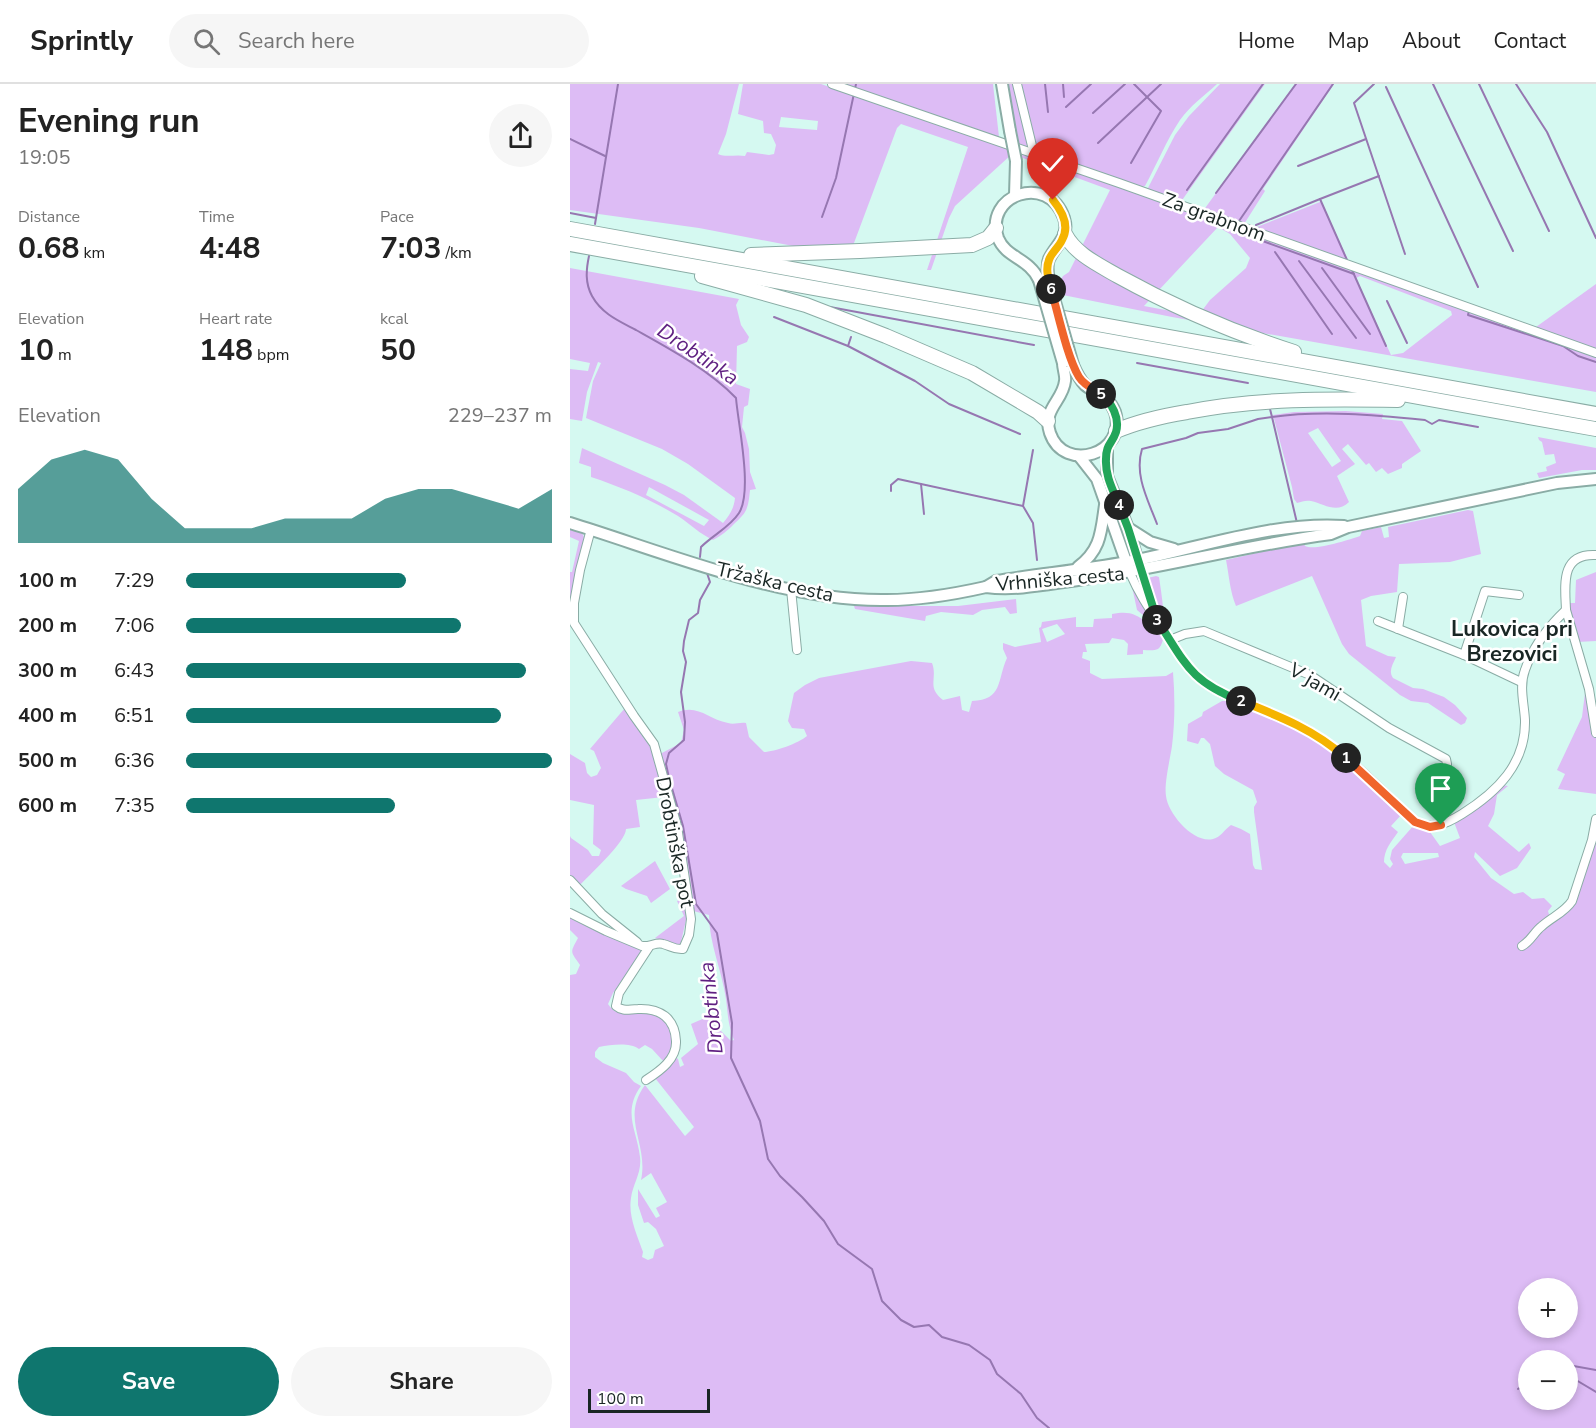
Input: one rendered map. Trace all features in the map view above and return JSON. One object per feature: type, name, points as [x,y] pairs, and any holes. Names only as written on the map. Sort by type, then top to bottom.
[{"type":"highway","points":[[710,254],[779,254],[972,245],[988,238],[996,228]]},
{"type":"highway","points":[[570,229],[1596,414]]},
{"type":"highway","points":[[1065,229],[1071,245],[1091,260],[1162,301],[1242,334],[1347,369]]},
{"type":"highway","points":[[570,244],[1596,429]]},
{"type":"highway","points":[[616,252],[806,305],[972,373],[1038,412],[1048,421]]},
{"type":"highway","points":[[1116,431],[1131,424],[1167,415],[1214,406],[1261,401],[1324,399],[1441,401]]},
{"type":"main road","points":[[1002,84],[1017,164],[1015,195]]},
{"type":"main road","points":[[1017,164],[1032,192]]},
{"type":"main road","points":[[1044,280],[1049,258],[1062,240],[1065,229],[1060,208],[1053,200],[1043,195],[1023,192],[1015,195],[1003,206],[996,228],[999,239],[1004,248],[1026,262],[1044,280],[1068,364],[1084,384],[1103,395],[1116,414],[1116,431],[1107,446],[1089,456],[1069,454],[1053,440],[1048,421],[1051,409],[1062,392],[1068,364]]},
{"type":"main road","points":[[1107,446],[1107,476],[1128,528],[1134,566]]},
{"type":"main road","points":[[1079,456],[1097,479],[1134,566]]},
{"type":"main road","name":"Vrhniška cesta","points":[[986,587],[999,589],[1042,585],[1134,566],[1288,541],[1320,531],[1330,525],[1347,527],[1557,483],[1596,479]]},
{"type":"main road","points":[[1075,569],[1088,560],[1098,545],[1105,502]]},
{"type":"main road","name":"Tržaška cesta","points":[[570,523],[738,576],[824,595],[889,600],[986,587]]},
{"type":"main road","points":[[1128,528],[1150,542],[1177,550]]},
{"type":"main road","name":"Vrhniška cesta","points":[[986,587],[996,581],[1075,569],[1134,566],[1177,550],[1286,529],[1320,531]]},
{"type":"street","name":"Za grabnom","points":[[832,84],[1596,353]]},
{"type":"street","points":[[1017,84],[1034,154]]},
{"type":"street","name":"Drobtinška pot","points":[[570,913],[646,947],[662,943],[679,950],[683,949],[689,935],[691,919],[677,826],[654,744],[574,623],[576,592],[591,530]]},
{"type":"street","points":[[1596,555],[1589,554],[1575,559],[1566,577],[1566,610],[1589,689],[1596,733]]},
{"type":"street","points":[[1134,566],[1140,597],[1170,640],[1182,662],[1202,681],[1225,695],[1285,718],[1310,731],[1333,746],[1415,822],[1430,827],[1441,825],[1469,809],[1487,797],[1511,773],[1519,758],[1524,738],[1525,721],[1521,682],[1524,670],[1550,625],[1566,610]]},
{"type":"street","points":[[790,589],[797,650]]},
{"type":"street","points":[[1464,655],[1485,591],[1519,595]]},
{"type":"street","points":[[1398,629],[1403,597]]},
{"type":"street","points":[[1378,621],[1464,655],[1521,682]]},
{"type":"street","name":"V jami","points":[[1170,640],[1185,634],[1204,631],[1310,675],[1389,728],[1446,759],[1448,764]]},
{"type":"street","points":[[1522,946],[1528,943],[1540,927],[1567,908],[1572,901],[1592,840],[1596,819]]},
{"type":"street","points":[[570,880],[602,914],[646,947],[619,993],[616,1006],[624,1011],[640,1009],[660,1012],[670,1018],[674,1026],[676,1042],[673,1056],[660,1071],[646,1080]]},
{"type":"shaded area","points":[[570,84],[739,84],[726,134],[718,154],[745,156],[747,152],[774,154],[776,145],[771,134],[764,133],[763,121],[738,114],[743,84],[821,84],[1596,356],[1596,392],[1172,317],[1053,293],[1063,276],[1069,272],[1110,190],[1012,154],[955,206],[931,270],[927,270],[968,147],[901,124],[897,128],[851,251],[814,250],[699,228],[570,210]],"holes":[[[781,117],[818,121],[817,130],[779,127]],[[1218,227],[1230,234],[1250,258],[1246,268],[1210,300],[1198,316],[1144,306]],[[1360,276],[1451,311],[1452,315],[1403,353],[1391,355],[1356,278]]]},
{"type":"shaded area","points":[[839,84],[993,84],[999,137],[996,138]]},
{"type":"shaded area","points":[[996,84],[1217,84],[1180,120],[1145,186],[1139,188],[1005,140]]},
{"type":"shaded area","points":[[1220,84],[1265,84],[1180,203],[1150,192],[1148,188],[1175,135],[1189,116]]},
{"type":"shaded area","points":[[1295,84],[1334,84],[1263,189],[1265,191],[1246,221],[1243,225],[1203,211]]},
{"type":"shaded area","points":[[1320,202],[1349,262],[1254,228]]},
{"type":"shaded area","points":[[570,268],[739,299],[736,305],[741,325],[749,337],[747,342],[737,346],[736,384],[750,389],[748,405],[744,407],[742,427],[749,449],[750,472],[756,489],[750,490],[746,510],[741,517],[713,540],[657,504],[591,477],[591,467],[579,463],[582,448],[684,495],[723,523],[731,511],[735,498],[688,464],[662,449],[586,418],[593,381],[601,363],[598,362],[587,392],[582,421],[570,419],[570,369],[588,371],[590,363],[570,359]],"holes":[[[649,487],[709,520],[704,526],[646,495]]]},
{"type":"shaded area","points":[[1596,284],[1596,350],[1536,327]]},
{"type":"shaded area","points":[[1346,411],[1383,414],[1382,419],[1402,421],[1421,451],[1402,464],[1402,468],[1388,474],[1382,468],[1376,472],[1369,463],[1366,465],[1348,444],[1342,449],[1355,464],[1337,476],[1349,502],[1335,508],[1311,501],[1297,503],[1294,499],[1273,415],[1294,412]],"holes":[[[1318,428],[1341,461],[1332,467],[1308,433]]]},
{"type":"shaded area","points":[[1538,437],[1596,448],[1596,470],[1582,470],[1539,478],[1537,473],[1547,471],[1546,467],[1556,463],[1554,454],[1545,455],[1542,442]]},
{"type":"shaded area","points":[[1468,510],[1473,511],[1481,554],[1450,562],[1399,564],[1397,592],[1361,600],[1366,646],[1388,656],[1396,657],[1391,670],[1393,678],[1413,688],[1423,689],[1444,697],[1455,705],[1467,718],[1461,725],[1428,703],[1411,701],[1400,695],[1349,654],[1342,644],[1312,576],[1236,606],[1226,560],[1304,542],[1305,546],[1310,547],[1332,544],[1360,536],[1362,531],[1381,527],[1384,538],[1389,537],[1388,527]]},
{"type":"shaded area","points":[[570,529],[582,533],[584,537],[570,607],[570,572],[572,572],[579,541],[570,537]]},
{"type":"shaded area","points":[[1596,572],[1596,641],[1577,642],[1568,603],[1575,603],[1576,580]]},
{"type":"shaded area","points":[[1159,577],[1164,636],[1158,649],[1143,650],[1143,654],[1127,655],[1128,644],[1124,640],[1112,638],[1109,643],[1085,644],[1087,652],[1083,652],[1082,658],[1090,661],[1090,673],[1102,679],[1166,676],[1173,672],[1174,719],[1166,785],[1168,803],[1183,826],[1198,837],[1216,838],[1231,825],[1250,834],[1255,869],[1262,870],[1254,812],[1257,802],[1253,790],[1224,774],[1215,766],[1210,744],[1204,738],[1201,738],[1198,744],[1187,741],[1188,724],[1222,701],[1230,701],[1259,711],[1307,732],[1344,759],[1403,813],[1391,826],[1398,832],[1385,854],[1384,862],[1390,868],[1393,864],[1390,859],[1392,850],[1414,825],[1430,832],[1440,846],[1460,838],[1454,822],[1502,785],[1508,786],[1497,795],[1494,814],[1488,826],[1519,852],[1529,843],[1531,848],[1517,868],[1500,876],[1475,852],[1474,857],[1491,878],[1514,894],[1523,892],[1532,899],[1544,898],[1552,906],[1548,911],[1550,918],[1536,935],[1568,910],[1596,831],[1596,1428],[570,1428],[570,975],[576,974],[580,965],[572,952],[578,938],[570,930],[570,915],[642,951],[613,993],[608,1004],[612,1009],[621,1013],[652,1013],[671,1024],[674,1048],[664,1062],[645,1045],[639,1049],[625,1045],[609,1045],[599,1047],[595,1052],[595,1057],[603,1063],[626,1073],[641,1086],[632,1104],[632,1121],[640,1163],[630,1205],[643,1252],[642,1257],[648,1260],[653,1258],[655,1250],[664,1246],[656,1229],[648,1222],[644,1223],[638,1205],[638,1189],[656,1218],[660,1216],[656,1208],[667,1202],[651,1173],[641,1180],[641,1155],[635,1121],[638,1097],[645,1085],[685,1136],[694,1127],[655,1078],[675,1057],[680,1067],[684,1065],[681,1058],[698,1044],[691,1024],[707,1017],[731,1041],[734,1040],[711,936],[709,915],[693,911],[660,754],[681,743],[684,730],[678,712],[691,710],[732,724],[746,723],[749,737],[764,752],[774,750],[793,744],[807,736],[804,729],[792,728],[788,721],[794,693],[805,685],[819,678],[911,661],[932,663],[934,687],[938,695],[943,700],[960,696],[962,710],[969,712],[972,701],[989,697],[997,687],[1007,658],[1003,643],[1015,647],[1041,642],[1039,628],[1042,622],[1076,617],[1076,627],[1093,627],[1094,619],[1112,618],[1112,614],[1123,613],[1135,615],[1147,623],[1150,621],[1137,610],[1131,582]],"holes":[[[1057,624],[1065,634],[1047,642],[1042,629]],[[1403,853],[1438,853],[1439,857],[1405,864],[1401,857]]]},
{"type":"shaded area","points":[[1016,599],[1017,613],[1010,614],[1005,607],[982,610],[973,615],[941,612],[926,616],[925,621],[855,609],[854,606],[958,606]]},
{"type":"shaded area","points":[[1585,693],[1588,693],[1596,739],[1596,794],[1558,789],[1565,774],[1557,770],[1582,717]]},
{"type":"shaded area","points":[[625,708],[652,746],[666,794],[664,797],[636,800],[640,827],[626,829],[620,842],[578,887],[570,876],[570,836],[592,856],[599,856],[601,850],[593,844],[594,805],[570,800],[570,754],[585,763],[587,773],[591,777],[597,775],[601,768],[594,751],[590,749]]},
{"type":"shaded area","points":[[655,861],[670,889],[651,903],[647,896],[621,886]]},
{"type":"shaded area","points":[[683,899],[687,916],[680,946],[655,938],[684,916],[677,901]]},
{"type":"waterway","name":"Drobtinka","points":[[595,224],[618,84]]},
{"type":"waterway","points":[[822,217],[836,178],[856,84]]},
{"type":"waterway","points":[[1045,84],[1048,112]]},
{"type":"waterway","points":[[1063,84],[1064,97]]},
{"type":"waterway","points":[[1066,107],[1091,84]]},
{"type":"waterway","points":[[1093,113],[1125,84]]},
{"type":"waterway","points":[[1131,163],[1161,111],[1134,84]]},
{"type":"waterway","points":[[1098,143],[1161,84]]},
{"type":"waterway","points":[[1187,190],[1263,84]]},
{"type":"waterway","points":[[1216,193],[1296,84]]},
{"type":"waterway","points":[[1239,221],[1333,84]]},
{"type":"waterway","points":[[1374,84],[1354,103],[1405,254]]},
{"type":"waterway","points":[[1433,84],[1513,251]]},
{"type":"waterway","points":[[1479,84],[1549,231]]},
{"type":"waterway","points":[[1516,84],[1547,132],[1596,238]]},
{"type":"waterway","points":[[1386,87],[1478,287]]},
{"type":"waterway","points":[[570,139],[605,156]]},
{"type":"waterway","points":[[1298,166],[1366,139]]},
{"type":"waterway","points":[[1347,260],[1320,199],[1379,176]]},
{"type":"waterway","points":[[1256,225],[1320,199]]},
{"type":"waterway","points":[[570,213],[596,218]]},
{"type":"waterway","points":[[1257,239],[1354,274]]},
{"type":"waterway","points":[[1275,252],[1332,334]]},
{"type":"waterway","name":"Drobtinka","points":[[589,256],[588,286],[601,308],[617,320],[689,361],[736,398],[744,457],[743,503],[735,518],[701,547],[700,557]]},
{"type":"waterway","points":[[1299,261],[1356,338]]},
{"type":"waterway","points":[[1322,268],[1370,334]]},
{"type":"waterway","points":[[1352,270],[1386,346]]},
{"type":"waterway","points":[[1387,301],[1407,343]]},
{"type":"waterway","points":[[830,307],[1034,345]]},
{"type":"waterway","points":[[1469,311],[1468,315],[1563,346],[1578,356],[1596,362]]},
{"type":"waterway","points":[[774,317],[848,346]]},
{"type":"waterway","points":[[851,337],[848,346],[915,381],[949,404],[1020,434]]},
{"type":"waterway","points":[[1137,363],[1248,383]]},
{"type":"waterway","points":[[1270,409],[1272,417],[1348,414],[1425,420],[1432,424],[1439,420],[1478,427]]},
{"type":"waterway","points":[[1157,524],[1141,478],[1142,449],[1198,433],[1228,429],[1272,417],[1297,523]]},
{"type":"waterway","points":[[1033,450],[1023,506],[1033,523],[1037,560]]},
{"type":"waterway","points":[[891,491],[891,485],[898,479],[1023,506]]},
{"type":"waterway","points":[[921,484],[924,514]]},
{"type":"waterway","name":"Drobtinka","points":[[707,573],[710,582],[700,600],[698,613],[689,620],[684,641],[683,651],[686,662],[681,692],[685,722],[684,740],[669,753],[666,764],[683,826],[696,904],[717,933],[732,1023],[731,1058],[760,1121],[768,1159],[780,1176],[824,1221],[838,1244],[872,1269],[882,1301],[901,1320],[914,1327],[929,1325],[942,1337],[969,1345],[990,1360],[997,1374],[1021,1394],[1037,1418],[1049,1428]]},
{"type":"waterway","points":[[1578,1367],[1596,1370]]},
{"type":"waterway","points":[[1578,1381],[1596,1392]]},
{"type":"district","name":"Lukovica pri Brezovici","points":[[1512,642]]},
{"type":"route","points":[[1053,200],[1060,208],[1064,219],[1065,234],[1049,258],[1047,268],[1049,281],[1073,365],[1079,377],[1084,384],[1103,395],[1116,414],[1116,431],[1107,446],[1107,476],[1128,528],[1155,617],[1182,662],[1211,688],[1285,718],[1333,746],[1415,822],[1430,827],[1441,825]]}]
